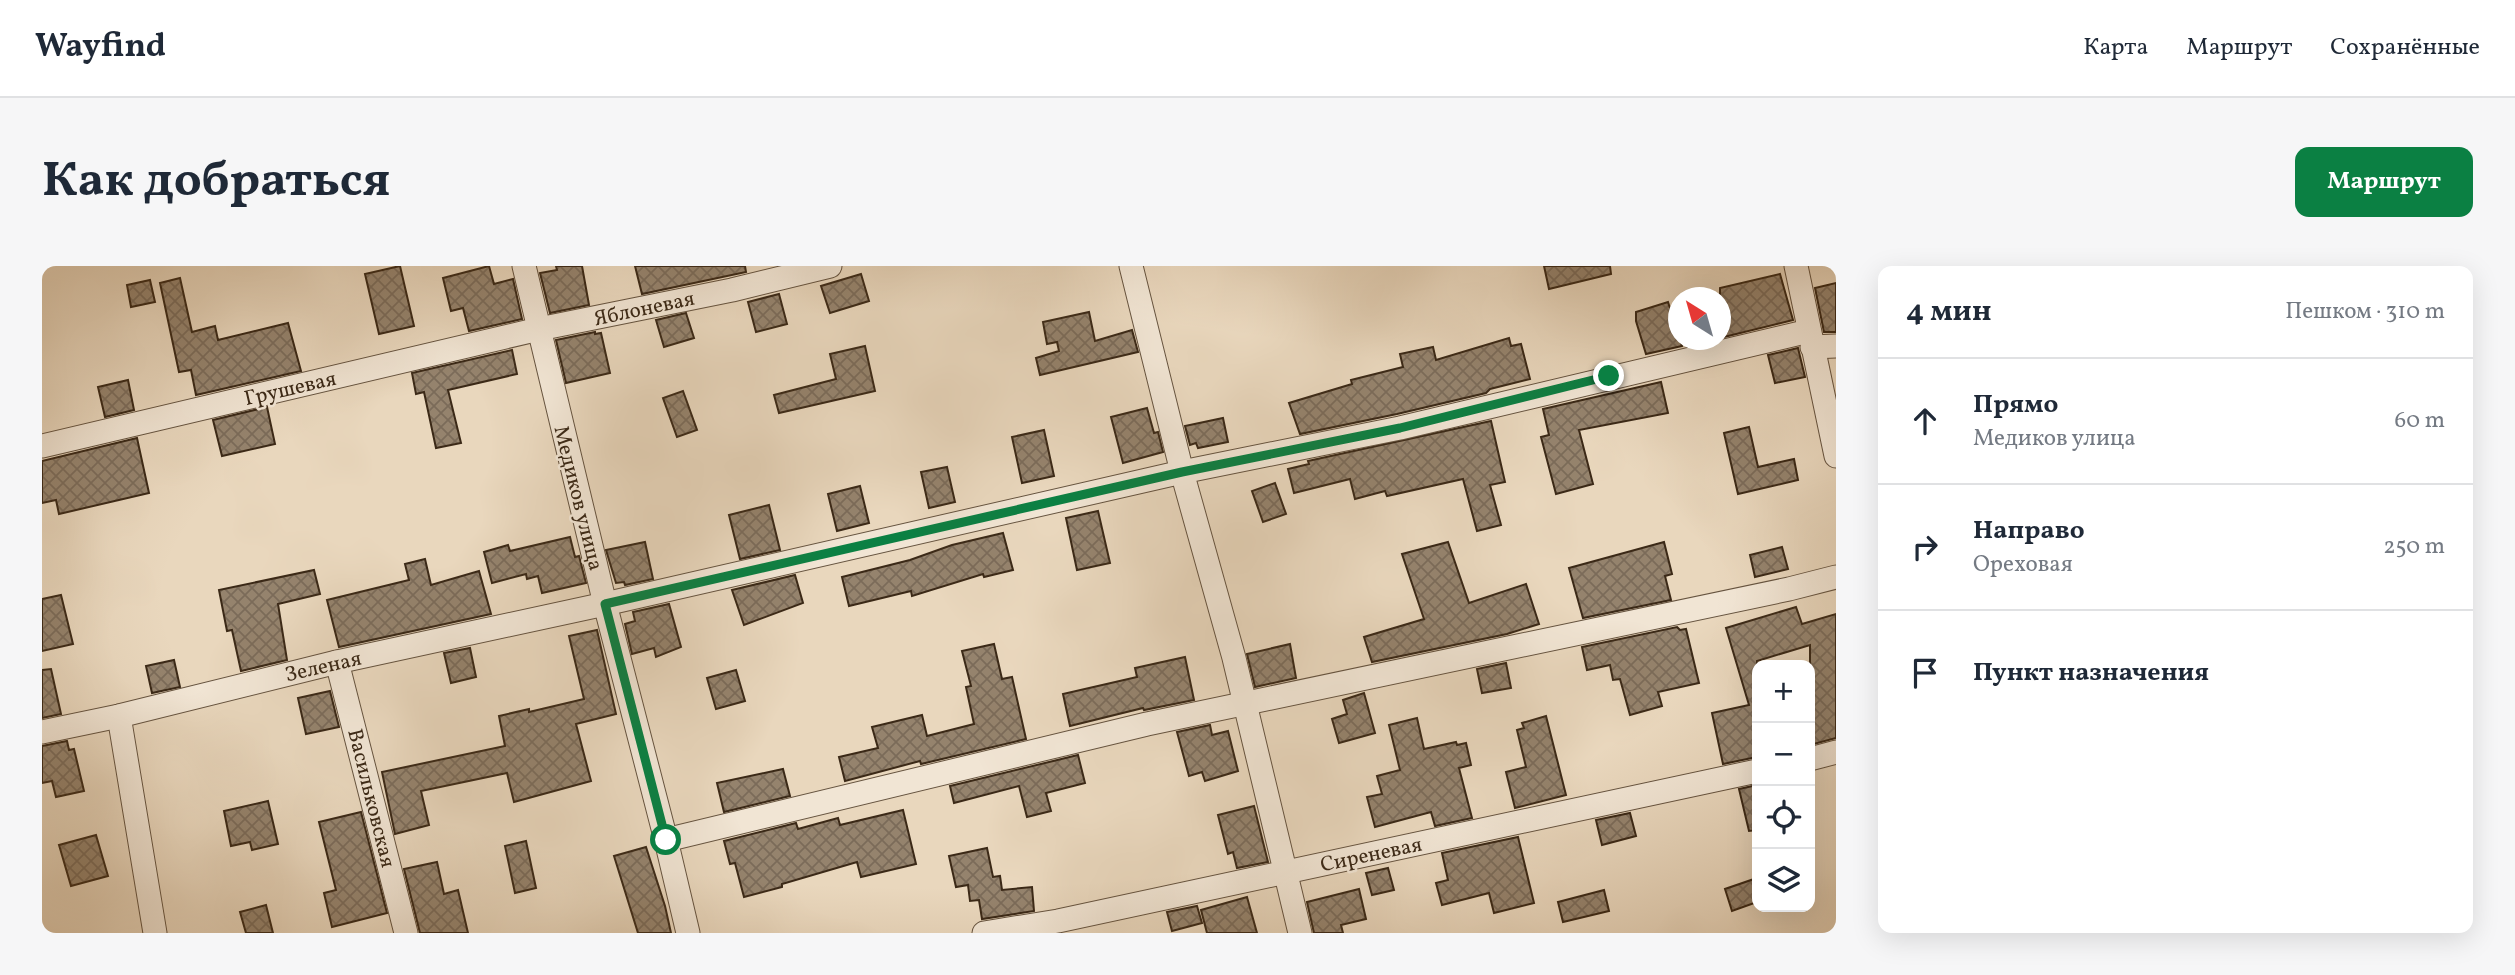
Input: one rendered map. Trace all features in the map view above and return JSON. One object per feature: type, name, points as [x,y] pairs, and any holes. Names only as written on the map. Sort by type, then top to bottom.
[{"type":"street","name":"Медиков улица","points":[[524,266],[688,933]]},
{"type":"street","name":"Яблоневая","points":[[539,330],[732,290],[830,266]]},
{"type":"street","points":[[1131,266],[1182,472],[1245,705],[1300,933]]},
{"type":"street","points":[[1796,266],[1836,456]]},
{"type":"street","name":"Грушевая","points":[[42,446],[539,330]]},
{"type":"street","name":"Зеленая","points":[[42,732],[119,716],[337,662],[605,604],[1182,472],[1400,428],[1810,339],[1836,346]]},
{"type":"street","points":[[666,840],[1147,724],[1776,592],[1836,577]]},
{"type":"street","name":"Васильковская","points":[[337,662],[406,933]]},
{"type":"street","points":[[119,716],[155,933]]},
{"type":"street","points":[[1815,757],[1836,752]]},
{"type":"street","name":"Сиреневая","points":[[984,933],[1058,921],[1752,772]]},
{"type":"building","points":[[400,266],[414,326],[379,334],[365,274]]},
{"type":"building","points":[[489,266],[494,284],[513,279],[522,319],[469,331],[463,308],[451,311],[443,278]]},
{"type":"building","points":[[556,266],[582,266],[589,305],[550,313],[540,273],[557,270]]},
{"type":"building","points":[[635,266],[745,266],[746,272],[642,294]]},
{"type":"building","points":[[1544,266],[1610,266],[1611,274],[1549,289]]},
{"type":"building","points":[[861,274],[869,301],[830,313],[821,286]]},
{"type":"building","points":[[1780,274],[1793,320],[1731,335],[1731,287],[1724,287]]},
{"type":"building","points":[[180,278],[192,332],[215,326],[218,340],[288,323],[301,371],[196,395],[191,370],[179,372],[160,283]]},
{"type":"building","points":[[150,280],[155,302],[131,307],[127,285]]},
{"type":"building","points":[[1836,283],[1836,332],[1824,332],[1815,288]]},
{"type":"building","points":[[779,294],[787,324],[756,332],[748,302]]},
{"type":"building","points":[[1668,302],[1668,349],[1646,354],[1636,312]]},
{"type":"building","points":[[1089,312],[1095,341],[1132,330],[1138,352],[1040,375],[1036,358],[1059,351],[1057,342],[1047,344],[1043,322]]},
{"type":"building","points":[[686,313],[694,338],[664,347],[656,320]]},
{"type":"building","points":[[601,333],[610,373],[566,383],[556,340]]},
{"type":"building","points":[[1509,338],[1511,346],[1521,344],[1530,379],[1490,389],[1486,393],[1300,434],[1289,403],[1352,384],[1351,380],[1403,367],[1400,354],[1433,347],[1436,360]]},
{"type":"building","points":[[865,346],[875,391],[779,413],[774,395],[836,379],[830,354]]},
{"type":"building","points":[[1798,348],[1805,377],[1775,383],[1768,355]]},
{"type":"building","points":[[512,350],[517,374],[448,390],[461,443],[436,448],[424,392],[416,394],[412,373]]},
{"type":"building","points":[[128,380],[134,410],[105,417],[98,387]]},
{"type":"building","points":[[1661,382],[1668,413],[1579,430],[1593,484],[1556,494],[1541,437],[1549,435],[1543,409]]},
{"type":"building","points":[[683,391],[697,430],[677,437],[663,398]]},
{"type":"building","points":[[267,407],[275,444],[222,456],[213,420]]},
{"type":"building","points":[[1147,408],[1154,433],[1158,432],[1163,452],[1123,463],[1111,417]]},
{"type":"building","points":[[1223,418],[1228,442],[1198,448],[1196,443],[1190,445],[1185,426]]},
{"type":"building","points":[[1491,421],[1505,482],[1490,485],[1501,525],[1477,531],[1463,479],[1387,496],[1385,491],[1355,499],[1350,479],[1294,493],[1288,469],[1309,464],[1308,461]]},
{"type":"building","points":[[1749,427],[1758,467],[1794,459],[1798,480],[1738,494],[1724,433]]},
{"type":"building","points":[[1044,430],[1054,476],[1022,483],[1012,437]]},
{"type":"building","points":[[137,438],[149,493],[59,514],[56,500],[42,503],[42,461]]},
{"type":"building","points":[[947,467],[955,502],[929,508],[921,472]]},
{"type":"building","points":[[1275,483],[1286,514],[1263,522],[1252,491]]},
{"type":"building","points":[[860,486],[869,523],[837,531],[828,494]]},
{"type":"building","points":[[769,505],[780,550],[740,559],[729,515]]},
{"type":"building","points":[[1098,511],[1110,563],[1077,570],[1066,518]]},
{"type":"building","points":[[1003,533],[1013,570],[984,577],[983,574],[912,596],[911,591],[849,606],[842,577]]},
{"type":"building","points":[[570,537],[575,557],[579,556],[586,583],[542,593],[538,576],[527,579],[526,574],[492,583],[484,552],[508,545],[510,551]]},
{"type":"building","points":[[645,542],[653,579],[625,585],[624,582],[616,583],[606,550]]},
{"type":"building","points":[[1448,542],[1469,603],[1526,584],[1539,624],[1507,634],[1372,662],[1364,637],[1424,619],[1402,554]]},
{"type":"building","points":[[1664,542],[1672,574],[1665,576],[1671,600],[1583,618],[1569,568]]},
{"type":"building","points":[[1782,547],[1788,569],[1755,577],[1750,555]]},
{"type":"building","points":[[425,559],[431,585],[479,571],[491,614],[339,647],[327,600],[409,580],[405,564]]},
{"type":"building","points":[[314,570],[320,594],[278,604],[287,660],[241,671],[232,630],[227,631],[219,590]]},
{"type":"building","points":[[795,575],[803,603],[744,625],[732,590]]},
{"type":"building","points":[[61,595],[73,644],[42,651],[42,599]]},
{"type":"building","points":[[669,604],[681,647],[656,657],[654,648],[632,654],[625,624],[635,621],[633,612]]},
{"type":"building","points":[[1796,607],[1802,624],[1836,614],[1836,738],[1815,744],[1815,660],[1810,660],[1810,645],[1752,660],[1752,758],[1723,764],[1712,713],[1749,705],[1726,628]]},
{"type":"building","points":[[1677,627],[1680,630],[1686,629],[1699,683],[1658,692],[1662,706],[1630,715],[1620,679],[1613,680],[1610,665],[1587,670],[1582,647]]},
{"type":"building","points":[[597,630],[616,714],[576,724],[591,781],[514,802],[507,773],[421,791],[429,825],[395,834],[382,772],[505,746],[499,716],[584,699],[569,636]]},
{"type":"building","points":[[994,644],[1002,679],[1012,677],[1026,739],[921,764],[920,761],[845,781],[839,757],[878,748],[872,727],[922,715],[927,736],[974,724],[966,687],[971,686],[962,651]]},
{"type":"building","points":[[1290,644],[1296,678],[1255,687],[1247,654]]},
{"type":"building","points":[[470,648],[476,677],[451,683],[444,653]]},
{"type":"building","points":[[1185,657],[1194,700],[1144,710],[1143,708],[1070,726],[1063,694],[1137,677],[1135,668]]},
{"type":"building","points":[[174,660],[180,687],[152,693],[146,666]]},
{"type":"building","points":[[1506,663],[1511,688],[1482,693],[1477,669]]},
{"type":"building","points":[[51,669],[61,714],[42,718],[42,670]]},
{"type":"building","points":[[736,670],[745,701],[716,709],[707,678]]},
{"type":"building","points":[[330,691],[339,727],[306,734],[298,698]]},
{"type":"building","points":[[1364,693],[1375,733],[1339,743],[1332,719],[1347,714],[1343,700]]},
{"type":"building","points":[[1546,716],[1566,795],[1515,808],[1506,772],[1526,767],[1517,730],[1524,728],[1522,723]]},
{"type":"building","points":[[1417,718],[1424,749],[1456,742],[1457,745],[1466,743],[1471,765],[1459,768],[1472,818],[1435,826],[1431,812],[1375,827],[1367,797],[1382,794],[1377,776],[1400,770],[1389,725]]},
{"type":"building","points":[[1210,725],[1212,735],[1228,731],[1238,771],[1205,781],[1202,772],[1189,776],[1177,732]]},
{"type":"building","points":[[67,741],[69,750],[74,749],[84,791],[56,797],[52,781],[42,783],[42,746]]},
{"type":"building","points":[[1078,755],[1085,783],[1046,793],[1051,811],[1027,817],[1019,786],[954,803],[950,786]]},
{"type":"building","points":[[783,769],[790,796],[724,812],[717,783]]},
{"type":"building","points":[[1752,786],[1752,831],[1749,831],[1739,789]]},
{"type":"building","points":[[268,801],[278,844],[252,850],[250,842],[231,846],[224,811]]},
{"type":"building","points":[[1254,806],[1268,862],[1237,868],[1233,852],[1228,854],[1218,815]]},
{"type":"building","points":[[903,810],[916,864],[861,877],[857,862],[744,897],[735,863],[730,864],[724,841],[796,823],[798,829],[838,818],[840,825]]},
{"type":"building","points":[[361,812],[387,913],[332,927],[324,893],[336,890],[319,822]]},
{"type":"building","points":[[1630,813],[1636,836],[1602,845],[1596,820]]},
{"type":"building","points":[[96,835],[108,876],[71,886],[59,845]]},
{"type":"building","points":[[1518,837],[1534,903],[1494,913],[1489,893],[1442,905],[1436,883],[1448,880],[1442,853]]},
{"type":"building","points":[[526,841],[536,888],[515,893],[505,846]]},
{"type":"building","points":[[646,847],[671,933],[638,933],[614,856]]},
{"type":"building","points":[[987,848],[993,877],[1000,876],[1002,890],[1032,887],[1034,911],[982,919],[979,900],[970,901],[968,885],[956,887],[949,856]]},
{"type":"building","points":[[437,862],[444,894],[458,890],[468,933],[420,933],[404,869]]},
{"type":"building","points":[[1388,868],[1394,890],[1372,895],[1366,873]]},
{"type":"building","points":[[1752,880],[1752,904],[1732,911],[1725,889]]},
{"type":"building","points":[[1359,889],[1366,919],[1341,925],[1343,933],[1314,933],[1307,902]]},
{"type":"building","points":[[1604,890],[1609,911],[1563,922],[1558,902]]},
{"type":"building","points":[[1247,897],[1257,933],[1207,933],[1201,910]]},
{"type":"building","points":[[266,905],[273,933],[246,933],[240,912]]},
{"type":"building","points":[[1197,906],[1202,923],[1172,931],[1167,912]]},
{"type":"route","points":[[666,840],[605,604],[1182,472],[1400,428],[1609,376]]}]
